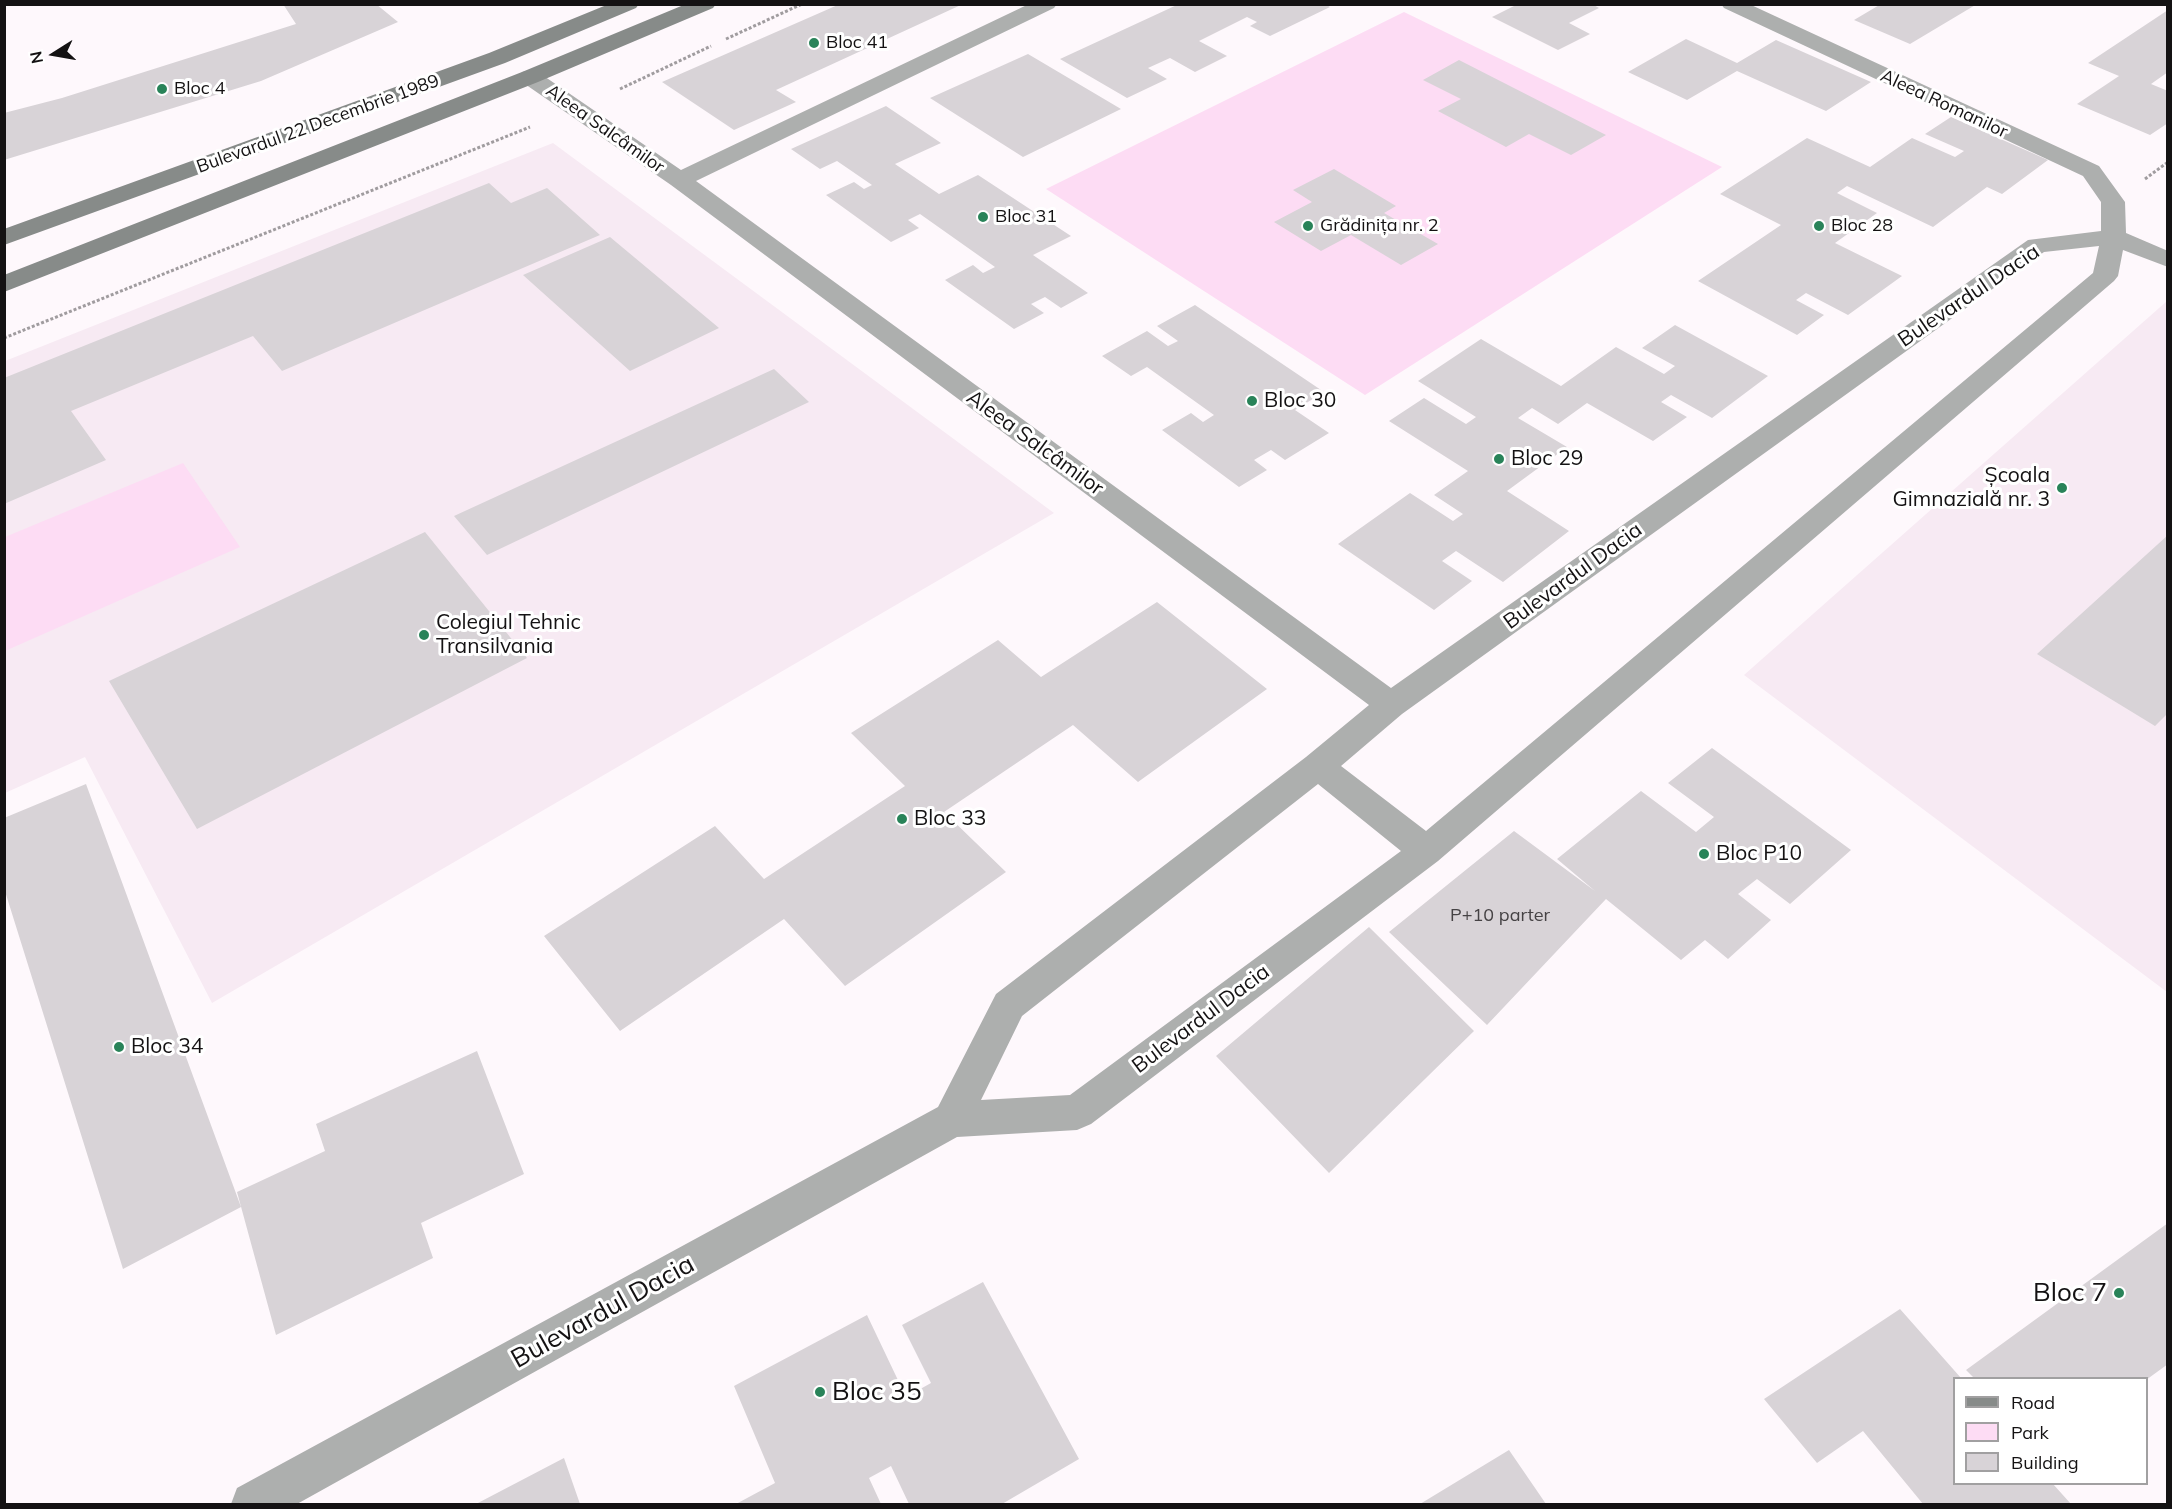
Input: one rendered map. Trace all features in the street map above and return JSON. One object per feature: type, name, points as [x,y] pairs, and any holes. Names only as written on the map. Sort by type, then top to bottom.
[{"type":"main road","name":"Bulevardul 22 Decembrie 1989","points":[[4,238],[497,58],[629,4]]},
{"type":"main road","name":"Bulevardul 22 Decembrie 1989","points":[[4,284],[530,77],[706,4]]},
{"type":"street","name":"Aleea Salcâmilor","points":[[679,180],[1047,4]]},
{"type":"street","name":"Aleea Romanilor","points":[[1731,4],[2091,171],[2113,202],[2114,237]]},
{"type":"street","name":"Aleea Salcâmilor","points":[[530,77],[679,180],[1391,705]]},
{"type":"street","points":[[2114,237],[2168,260]]},
{"type":"street","name":"Bulevardul Dacia","points":[[253,1504],[952,1120],[1077,1112],[1426,851],[2105,276],[2114,237],[2037,245],[1391,705],[1318,766],[1009,1005],[952,1120]]},
{"type":"street","points":[[1318,766],[1426,851]]},
{"type":"path","points":[[726,39],[802,4]]},
{"type":"path","points":[[4,338],[576,109],[716,44]]},
{"type":"shaded area","name":"Colegiul Tehnic Transilvania","points":[[553,143],[1054,513],[212,1003],[85,757],[5,793],[5,361]]},
{"type":"shaded area","name":"Școala Gimnazială nr. 3","points":[[2167,301],[2167,992],[1744,675]]},
{"type":"green space","points":[[1404,12],[1722,167],[1365,395],[1046,189]]},
{"type":"green space","points":[[183,463],[240,547],[5,651],[5,537]]},
{"type":"building","name":"Bloc 4","points":[[283,4],[376,4],[398,22],[261,81],[4,160],[4,113],[62,98],[296,24]]},
{"type":"building","name":"Bloc 41","points":[[840,4],[963,4],[776,90],[796,102],[734,130],[662,82]]},
{"type":"building","points":[[1179,4],[1215,6],[1219,4],[1325,4],[1330,7],[1270,36],[1250,26],[1257,22],[1247,17],[1199,41],[1227,56],[1195,72],[1170,58],[1148,68],[1167,79],[1127,98],[1060,59]]},
{"type":"building","points":[[1518,4],[1592,4],[1599,8],[1569,23],[1590,34],[1558,50],[1492,17]]},
{"type":"building","points":[[1881,4],[1977,4],[1910,44],[1854,20]]},
{"type":"building","points":[[2168,10],[2168,72],[2151,84],[2168,91],[2168,123],[2150,135],[2077,104],[2119,76],[2088,63]]},
{"type":"building","points":[[1686,39],[1737,63],[1776,40],[1871,82],[1826,111],[1737,71],[1687,100],[1628,72]]},
{"type":"building","points":[[1028,54],[1121,109],[1023,157],[930,98]]},
{"type":"building","points":[[1459,60],[1606,135],[1571,155],[1529,134],[1506,147],[1438,111],[1461,99],[1423,80]]},
{"type":"building","name":"Bloc 31","points":[[886,106],[941,143],[895,164],[939,194],[978,175],[1071,236],[1033,255],[1088,293],[1061,308],[1045,297],[1031,304],[1044,313],[1014,329],[945,280],[973,265],[983,273],[995,267],[920,214],[908,220],[919,228],[891,242],[826,195],[854,182],[864,189],[872,185],[837,161],[820,169],[791,149]]},
{"type":"building","name":"Bloc 28","points":[[1951,117],[2048,160],[2002,194],[1987,187],[1933,227],[1847,186],[1837,193],[1877,213],[1835,243],[1902,276],[1848,315],[1806,293],[1796,300],[1824,315],[1797,335],[1698,281],[1781,225],[1720,194],[1807,138],[1870,167],[1912,138],[1955,157],[1964,151],[1925,134]]},
{"type":"building","points":[[1334,169],[1396,206],[1384,213],[1438,244],[1401,265],[1351,235],[1321,251],[1274,222],[1312,202],[1293,190]]},
{"type":"building","points":[[489,183],[511,203],[547,188],[600,235],[282,371],[253,336],[71,411],[106,460],[4,504],[4,378]]},
{"type":"building","points":[[610,237],[719,328],[630,371],[523,275]]},
{"type":"building","name":"Bloc 30","points":[[1195,305],[1324,392],[1295,410],[1329,433],[1285,460],[1271,450],[1254,460],[1267,470],[1239,487],[1162,430],[1191,413],[1203,422],[1214,415],[1147,367],[1131,376],[1102,356],[1147,331],[1168,346],[1178,341],[1157,326]]},
{"type":"building","name":"Bloc 29","points":[[1675,325],[1768,376],[1712,418],[1671,395],[1661,402],[1687,417],[1653,441],[1587,403],[1558,424],[1532,408],[1518,418],[1567,447],[1507,491],[1569,531],[1503,582],[1456,551],[1442,561],[1472,581],[1434,610],[1338,544],[1410,493],[1453,521],[1463,514],[1434,495],[1468,471],[1389,421],[1424,398],[1466,424],[1476,417],[1418,381],[1481,339],[1561,386],[1616,347],[1664,374],[1675,366],[1642,348]]},
{"type":"building","points":[[774,369],[809,402],[487,555],[454,516]]},
{"type":"building","points":[[425,532],[527,658],[197,829],[109,681]]},
{"type":"building","points":[[2168,535],[2168,713],[2155,726],[2037,654]]},
{"type":"building","name":"Bloc 33","points":[[1157,602],[1267,689],[1138,782],[1073,725],[944,812],[1006,872],[845,986],[784,919],[620,1031],[544,936],[715,826],[764,879],[905,786],[851,733],[998,640],[1041,677]]},
{"type":"building","points":[[1712,748],[1851,850],[1790,904],[1757,879],[1738,894],[1771,920],[1728,959],[1705,940],[1681,960],[1606,899],[1487,1025],[1389,932],[1514,831],[1595,891],[1557,859],[1641,791],[1696,832],[1714,817],[1668,783]]},
{"type":"building","name":"Bloc 34","points":[[86,784],[241,1207],[123,1269],[4,888],[4,818]]},
{"type":"building","points":[[1369,927],[1474,1031],[1329,1173],[1216,1056]]},
{"type":"building","points":[[477,1051],[524,1174],[421,1223],[433,1258],[276,1335],[237,1192],[325,1151],[316,1124]]},
{"type":"building","name":"Bloc 7","points":[[2168,1223],[2168,1364],[2148,1379],[1973,1377],[1966,1370]]},
{"type":"building","name":"Bloc 35","points":[[983,1282],[1079,1459],[1002,1504],[909,1504],[891,1466],[869,1478],[881,1504],[736,1504],[775,1483],[734,1386],[867,1315],[906,1397],[931,1383],[902,1325]]},
{"type":"building","points":[[1900,1309],[1960,1377],[1953,1377],[1953,1485],[2054,1485],[2071,1504],[1923,1504],[1863,1431],[1817,1463],[1764,1399]]},
{"type":"building","points":[[1509,1450],[1546,1504],[1420,1504]]},
{"type":"building","points":[[564,1458],[580,1504],[476,1504]]},
{"type":"place","name":"Bloc 41","points":[[814,43]]},
{"type":"place","name":"Bloc 4","points":[[162,89]]},
{"type":"place","name":"Bloc 31","points":[[983,217]]},
{"type":"place","name":"Grădinița nr. 2","points":[[1308,226]]},
{"type":"place","name":"Bloc 28","points":[[1819,226]]},
{"type":"place","name":"Bloc 30","points":[[1252,401]]},
{"type":"place","name":"Bloc 29","points":[[1499,459]]},
{"type":"place","name":"Școala Gimnazială nr. 3","points":[[2062,488]]},
{"type":"place","name":"Colegiul Tehnic Transilvania","points":[[424,635]]},
{"type":"place","name":"Bloc 33","points":[[902,819]]},
{"type":"place","name":"Bloc P10","points":[[1704,854]]},
{"type":"place","name":"Bloc 34","points":[[119,1047]]},
{"type":"place","name":"Bloc 7","points":[[2119,1293]]},
{"type":"place","name":"Bloc 35","points":[[820,1392]]}]
